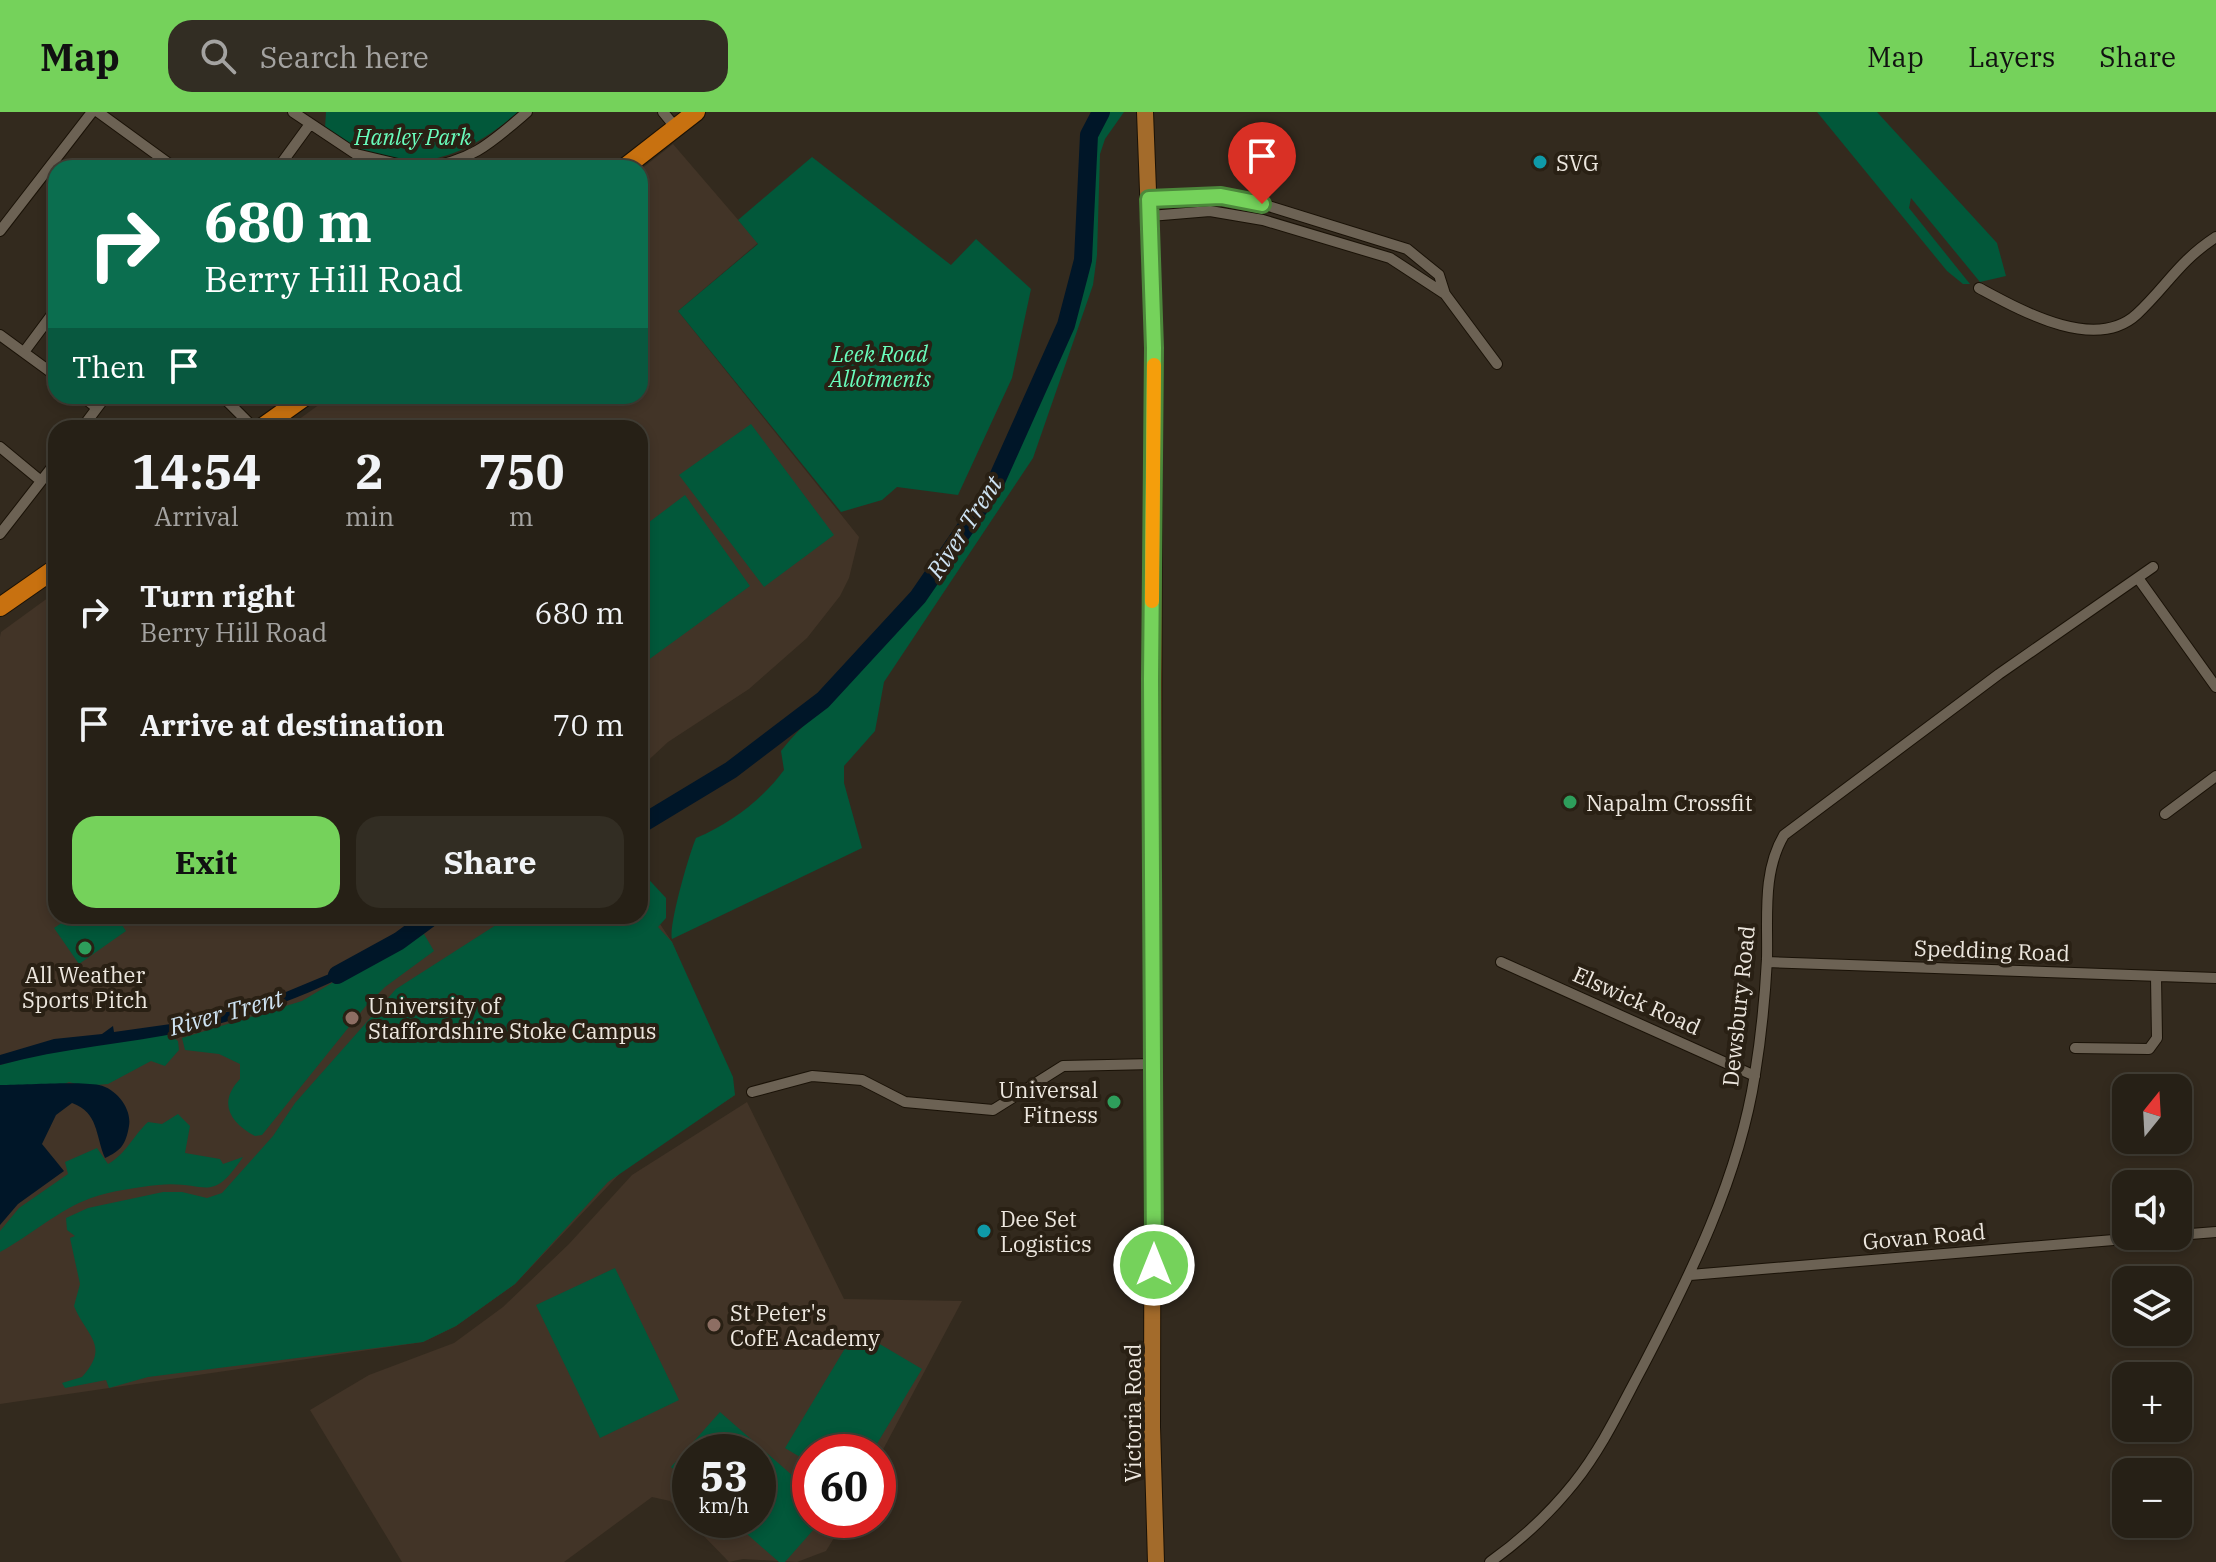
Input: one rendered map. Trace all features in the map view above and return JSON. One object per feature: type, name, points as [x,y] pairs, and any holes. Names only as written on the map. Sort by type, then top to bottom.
[{"type":"highway","points":[[634,160],[696,112]]},
{"type":"highway","points":[[272,420],[295,404]]},
{"type":"highway","points":[[0,607],[48,574]]},
{"type":"main road","name":"Victoria Road","points":[[1145,112],[1154,348],[1152,1427],[1156,1562]]},
{"type":"street","points":[[57,160],[95,112],[159,160]]},
{"type":"street","points":[[293,112],[356,154],[381,160]]},
{"type":"street","points":[[457,160],[497,140],[527,112]]},
{"type":"street","points":[[663,112],[676,128]]},
{"type":"street","points":[[284,160],[310,124]]},
{"type":"street","points":[[0,231],[48,171]]},
{"type":"street","points":[[1149,199],[1235,199],[1396,244],[1439,275],[1445,294],[1497,364]]},
{"type":"street","points":[[1150,216],[1210,211],[1263,220],[1390,258],[1445,294]]},
{"type":"street","points":[[1979,288],[2041,322],[2106,330],[2118,327],[2137,314],[2188,255],[2216,237]]},
{"type":"street","points":[[24,352],[48,320]]},
{"type":"street","points":[[0,335],[48,370]]},
{"type":"street","points":[[92,404],[97,408]]},
{"type":"street","points":[[88,420],[100,404]]},
{"type":"street","points":[[230,404],[246,420]]},
{"type":"street","points":[[0,447],[41,481]]},
{"type":"street","points":[[0,534],[48,472]]},
{"type":"street","name":"Dewsbury Road","points":[[1490,1562],[1549,1511],[1575,1482],[1609,1430],[1690,1275],[1738,1144],[1755,1076],[1767,962],[1769,875],[1775,851],[1784,835],[1999,674],[2153,567]]},
{"type":"street","points":[[2138,578],[2216,687]]},
{"type":"street","points":[[2165,814],[2216,776]]},
{"type":"street","name":"Elswick Road","points":[[1501,962],[1755,1076]]},
{"type":"street","name":"Spedding Road","points":[[1767,962],[2216,978]]},
{"type":"street","points":[[2075,1048],[2149,1049],[2157,1038],[2156,977]]},
{"type":"street","points":[[752,1092],[812,1076],[862,1080],[905,1102],[993,1110],[1063,1066],[1153,1064]]},
{"type":"street","points":[[2192,1234],[2216,1232]]},
{"type":"street","name":"Govan Road","points":[[1690,1275],[2112,1240]]},
{"type":"shaded area","points":[[673,144],[758,243],[678,311],[859,537],[849,578],[840,596],[807,638],[749,689],[668,742],[648,761],[648,420],[298,420],[320,404],[648,404],[648,164]]},
{"type":"shaded area","name":"University of Staffordshire Stoke Campus","points":[[48,598],[48,924],[648,924],[648,906],[672,942],[735,1095],[627,1166],[515,1284],[456,1326],[423,1342],[0,1404],[1,632]]},
{"type":"shaded area","name":"St Peter's CofE Academy","points":[[747,1102],[844,1299],[962,1301],[891,1434],[792,1434],[792,1538],[834,1538],[826,1551],[797,1562],[743,1559],[729,1562],[706,1538],[776,1538],[776,1434],[672,1434],[672,1503],[652,1497],[564,1562],[402,1562],[310,1410],[369,1375],[454,1343],[503,1307],[569,1244],[632,1175]]},
{"type":"green space","name":"Hanley Park","points":[[326,112],[518,112],[494,131],[448,155],[424,160],[401,160],[377,155],[325,128]]},
{"type":"green space","points":[[1106,112],[1124,112],[1105,139],[1100,154],[1093,285],[1033,458],[884,682],[875,731],[844,766],[844,783],[862,848],[672,939],[676,906],[696,838],[744,810],[775,781],[784,770],[781,751],[854,678],[922,599],[973,528],[1016,452],[1052,372],[1082,287],[1087,260],[1090,165],[1098,129]]},
{"type":"green space","points":[[1817,112],[1877,112],[1997,243],[2006,276],[1980,282],[1911,198],[1909,208],[1970,284],[1963,284],[1947,271]]},
{"type":"green space","name":"Leek Road Allotments","points":[[812,157],[951,265],[976,239],[1031,289],[1012,378],[958,495],[897,487],[882,500],[841,512],[678,311],[758,244],[738,220]]},
{"type":"green space","points":[[751,424],[834,535],[764,587],[679,475]]},
{"type":"green space","points":[[685,495],[750,586],[648,660],[648,523]]},
{"type":"green space","points":[[648,879],[666,898],[666,918],[658,927],[672,942],[733,1077],[735,1095],[608,1182],[515,1284],[456,1326],[423,1342],[148,1377],[109,1388],[106,1380],[65,1388],[62,1383],[82,1377],[95,1357],[93,1341],[74,1306],[80,1284],[70,1238],[75,1236],[67,1230],[66,1218],[88,1208],[163,1192],[182,1192],[207,1198],[222,1193],[273,1136],[295,1103],[396,989],[498,924],[648,924]]},
{"type":"green space","name":"All Weather Sports Pitch","points":[[60,924],[121,924],[126,931],[79,964],[54,928]]},
{"type":"green space","points":[[424,934],[434,951],[385,987],[365,1007],[262,1135],[255,1136],[246,1130],[230,1111],[229,1096],[240,1079],[240,1064],[219,1054],[185,1050],[182,1038],[302,1001],[385,951]]},
{"type":"green space","points":[[168,1034],[178,1041],[179,1050],[165,1066],[151,1061],[108,1084],[83,1086],[69,1082],[25,1100],[0,1135],[0,1065],[35,1055]]},
{"type":"green space","points":[[178,1114],[190,1126],[185,1153],[220,1159],[223,1164],[243,1157],[223,1181],[206,1188],[158,1185],[99,1196],[67,1209],[0,1252],[0,1231],[19,1208],[68,1174],[65,1162],[97,1148],[108,1164],[120,1155],[148,1122],[162,1124]]},
{"type":"green space","points":[[615,1268],[679,1400],[600,1438],[536,1305]]},
{"type":"green space","points":[[856,1330],[922,1369],[883,1434],[793,1434]]},
{"type":"green space","points":[[720,1412],[745,1434],[700,1434]]},
{"type":"green space","points":[[792,1436],[792,1452],[785,1448]]},
{"type":"green space","points":[[776,1461],[792,1475],[792,1538],[806,1538],[785,1562],[779,1562],[752,1538],[776,1538]]},
{"type":"water","points":[[358,962],[362,968],[341,978],[233,1020],[0,1065],[0,1055],[54,1039],[102,1034],[113,1026],[114,1032],[185,1022],[252,1006]]},
{"type":"water","points":[[0,1085],[99,1085],[117,1095],[126,1107],[129,1120],[122,1146],[105,1158],[92,1119],[81,1107],[72,1103],[56,1115],[42,1144],[64,1171],[18,1204],[0,1225]]},
{"type":"waterway","name":"River Trent","points":[[648,820],[731,770],[823,700],[918,597],[993,488],[1066,325],[1083,260],[1089,135],[1101,112]]},
{"type":"waterway","name":"River Trent","points":[[337,975],[399,941],[422,924]]},
{"type":"slow traffic","points":[[1152,601],[1154,365]]},
{"type":"place","name":"SVG","points":[[1540,162]]},
{"type":"place","name":"Napalm Crossfit","points":[[1570,802]]},
{"type":"place","name":"All Weather Sports Pitch","points":[[85,948]]},
{"type":"place","name":"University of Staffordshire Stoke Campus","points":[[352,1018]]},
{"type":"place","name":"Universal Fitness","points":[[1114,1102]]},
{"type":"place","name":"Dee Set Logistics","points":[[984,1231]]},
{"type":"place","name":"St Peter's CofE Academy","points":[[714,1325]]},
{"type":"route","points":[[1154,1265],[1151,680],[1154,348],[1149,199],[1221,196],[1262,204]]}]
